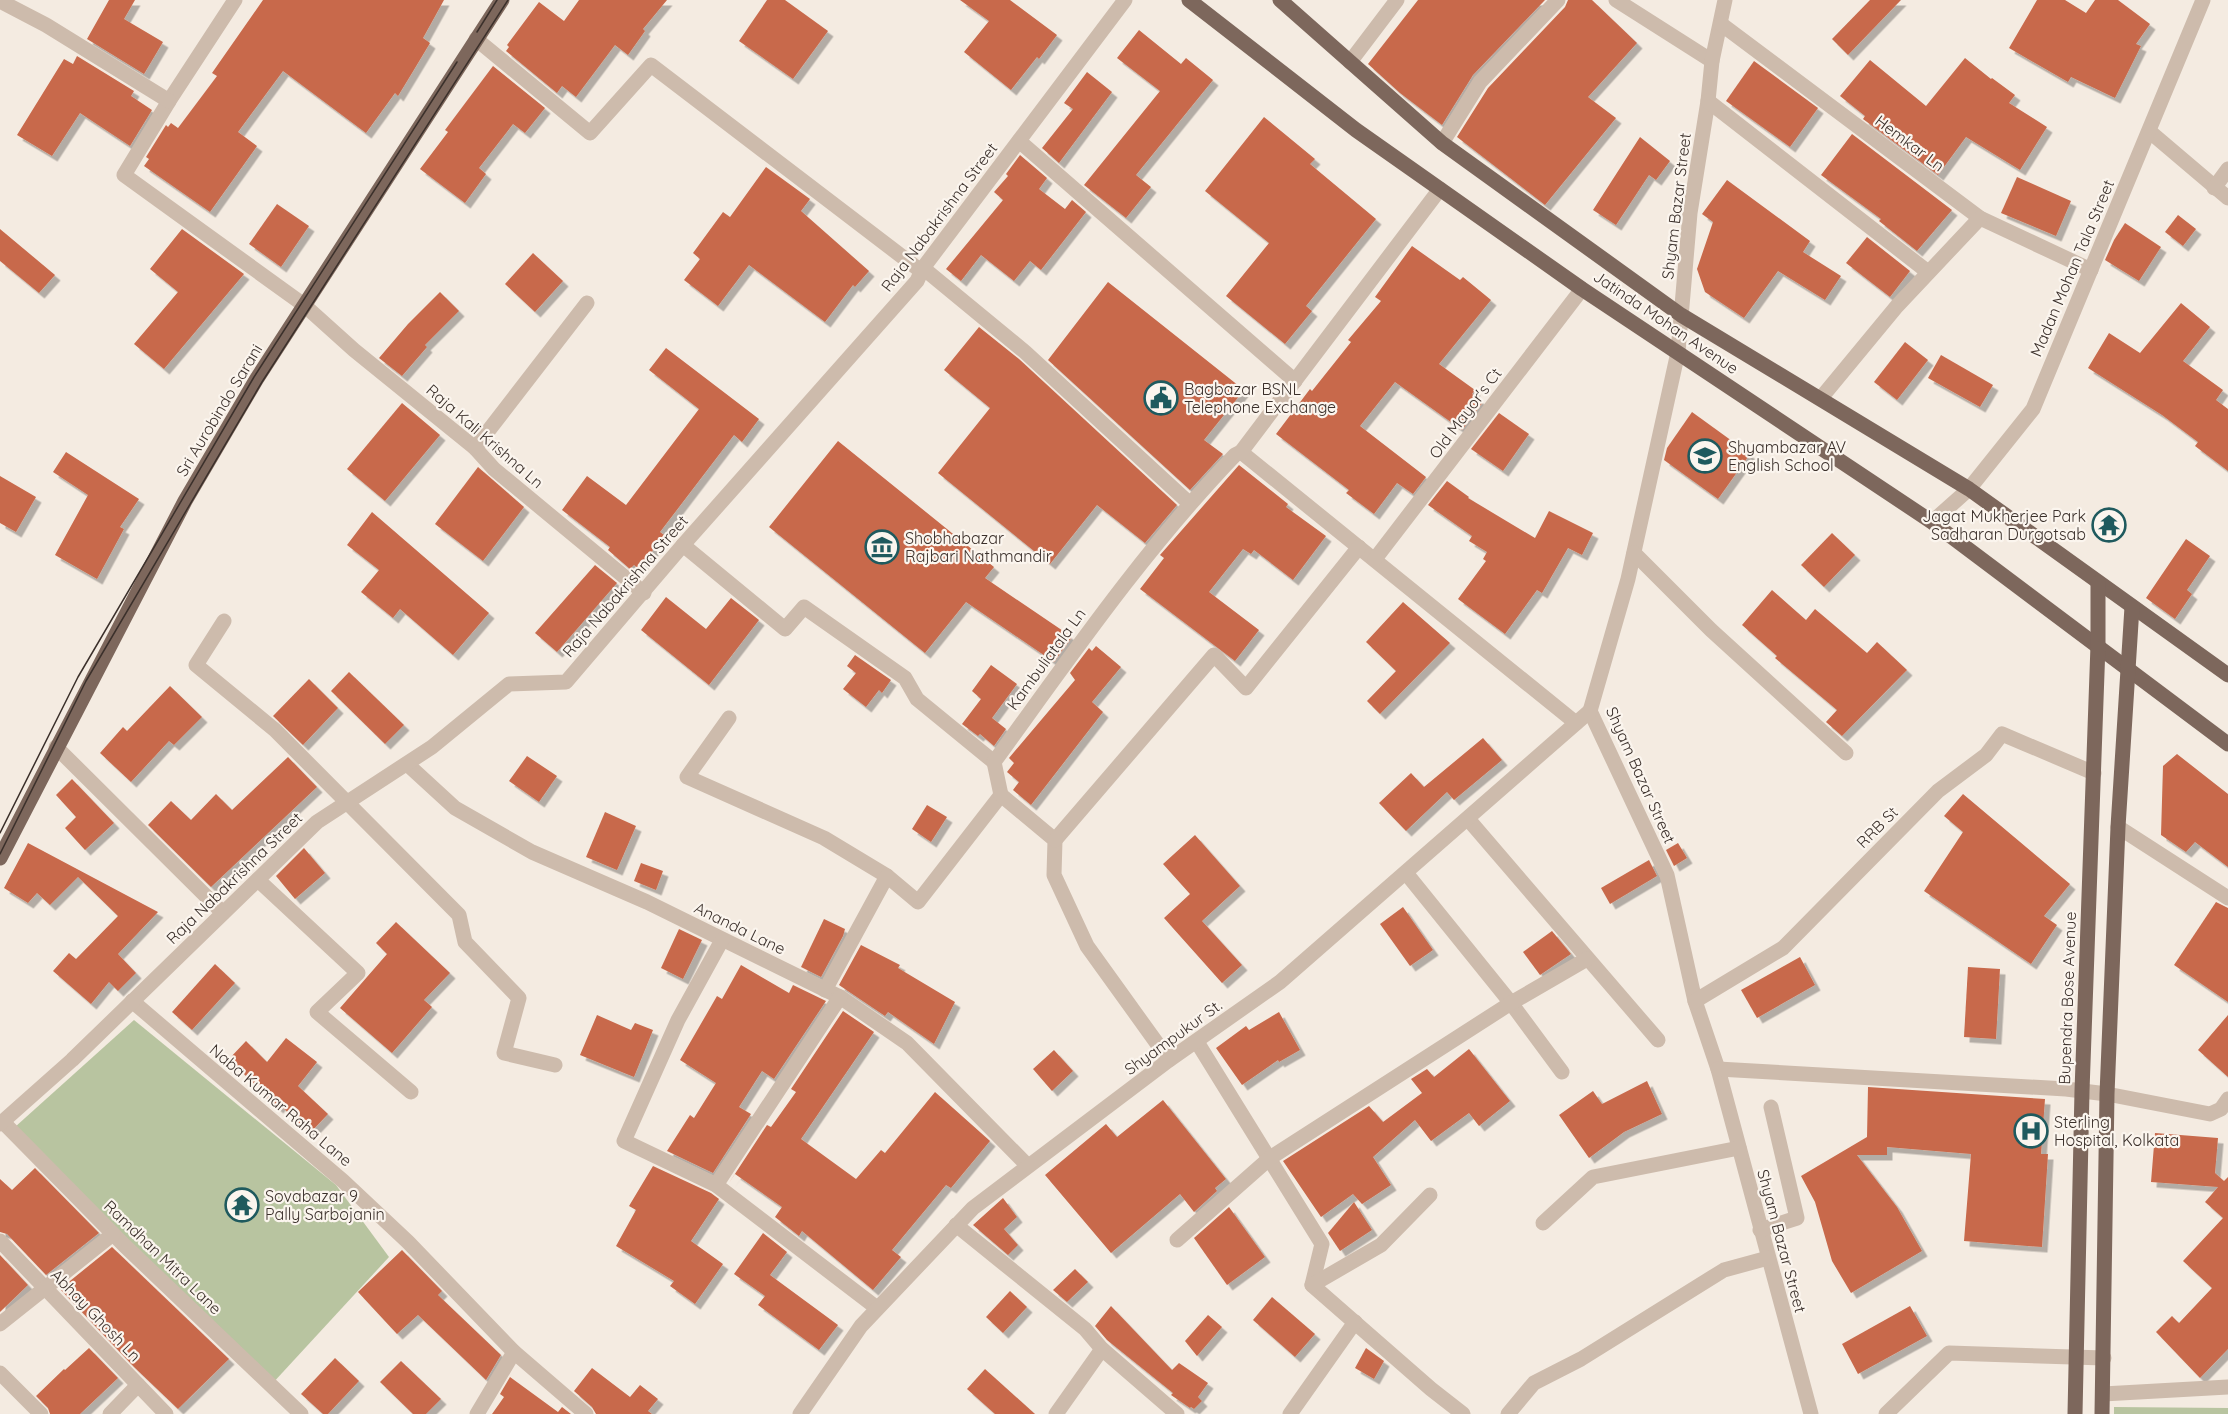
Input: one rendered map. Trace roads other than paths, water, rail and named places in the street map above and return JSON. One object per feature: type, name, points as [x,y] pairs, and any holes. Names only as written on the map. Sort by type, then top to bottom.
[{"type":"main road","name":"Sri Aurobindo Sarani","points":[[0,858],[185,501],[256,380],[502,0]]},
{"type":"main road","name":"Jatinda Mohan Avenue","points":[[1189,0],[1356,130],[1582,289],[1932,522],[2228,744]]},
{"type":"main road","points":[[1280,0],[1442,142],[1681,315],[1969,489],[2228,675]]},
{"type":"main road","name":"Bupendra Bose Avenue","points":[[2075,1414],[2082,1090],[2094,773],[2098,583]]},
{"type":"main road","points":[[2102,1414],[2107,1094],[2118,827],[2132,607]]},
{"type":"street","points":[[0,2],[46,26],[169,101],[236,0]]},
{"type":"street","name":"Raja Nabakrishna Street","points":[[2,1123],[72,1060],[317,822],[432,747],[509,684],[566,682],[683,545],[916,281],[922,269],[1125,0]]},
{"type":"street","points":[[1350,62],[1397,0]]},
{"type":"street","points":[[1442,142],[1480,82],[1558,0]]},
{"type":"street","points":[[1616,0],[1712,61]]},
{"type":"street","name":"Shyam Bazar Street","points":[[1725,0],[1712,61],[1690,213],[1678,352],[1628,579],[1590,711],[1667,875],[1695,1001],[1718,1069],[1811,1414]]},
{"type":"street","name":"Madan Mohan Tala Street","points":[[1932,522],[1969,489],[2033,409],[2203,0]]},
{"type":"street","name":"Hemkar Ln","points":[[1721,24],[1980,218],[2091,270]]},
{"type":"street","points":[[476,39],[590,133],[651,64],[922,269],[1025,352],[1190,503]]},
{"type":"street","name":"Raja Kali Krishna Ln","points":[[169,101],[124,175],[304,305],[354,350],[475,448],[494,468],[644,593]]},
{"type":"street","points":[[1708,101],[1928,272]]},
{"type":"street","points":[[2149,131],[2228,198]]},
{"type":"street","points":[[1019,141],[1294,381]]},
{"type":"street","points":[[2214,188],[2228,169]]},
{"type":"street","name":"Kambuliatala Ln","points":[[994,762],[1114,597],[1190,503],[1240,452],[1440,189]]},
{"type":"street","points":[[1821,398],[1897,306],[1980,218]]},
{"type":"street","name":"Old Mayor's Ct","points":[[1375,559],[1582,289]]},
{"type":"street","points":[[475,448],[586,303]]},
{"type":"street","points":[[1240,452],[1576,723]]},
{"type":"street","points":[[683,545],[785,629],[804,607],[905,678],[917,699],[994,762],[1001,795],[1055,840]]},
{"type":"street","points":[[1169,1060],[1087,946],[1054,875],[1055,840],[1214,655],[1246,688],[1359,547]]},
{"type":"street","points":[[1634,553],[1712,630],[1846,753]]},
{"type":"street","points":[[224,621],[196,665],[275,730],[459,915],[465,942],[519,998],[504,1053],[555,1065]]},
{"type":"street","name":"Shyampukur St.","points":[[800,1414],[861,1326],[972,1208],[1169,1060],[1280,982],[1590,711]]},
{"type":"street","points":[[729,718],[687,777],[824,838],[887,876],[918,902],[1001,795]]},
{"type":"street","name":"RRB St","points":[[1695,1001],[1783,948],[1938,791],[1986,755],[2002,734],[2094,773]]},
{"type":"street","points":[[56,747],[223,914]]},
{"type":"street","name":"Ananda Lane","points":[[407,764],[455,808],[532,852],[647,902],[840,998],[907,1043],[1028,1166]]},
{"type":"street","points":[[1468,819],[1658,1040]]},
{"type":"street","points":[[2118,827],[2228,898]]},
{"type":"street","points":[[1406,873],[1511,1003],[1562,1072]]},
{"type":"street","points":[[825,990],[887,876]]},
{"type":"street","points":[[258,880],[358,973],[317,1012],[411,1092]]},
{"type":"street","points":[[722,940],[678,1020],[624,1141],[716,1185],[877,1308]]},
{"type":"street","points":[[1177,1240],[1270,1158],[1511,1003],[1587,959]]},
{"type":"street","points":[[716,1185],[840,998]]},
{"type":"street","name":"Naba Kumar Raha Lane","points":[[132,1001],[343,1181],[408,1242],[514,1352],[586,1414]]},
{"type":"street","points":[[1197,1042],[1322,1244],[1312,1285]]},
{"type":"street","points":[[1718,1069],[2082,1090],[2210,1114],[2221,1108],[2228,1099]]},
{"type":"street","points":[[1760,1230],[1797,1218],[1770,1107]]},
{"type":"street","name":"Ramdhan Mitra Lane","points":[[2,1123],[113,1234],[301,1414]]},
{"type":"street","points":[[1543,1223],[1593,1177],[1739,1148]]},
{"type":"street","points":[[1312,1285],[1381,1245],[1430,1195]]},
{"type":"street","points":[[956,1225],[1085,1329],[1102,1349],[1177,1414]]},
{"type":"street","points":[[0,1324],[47,1289],[113,1234]]},
{"type":"street","name":"Abhay Ghosh Ln","points":[[0,1241],[166,1414]]},
{"type":"street","points":[[1508,1414],[1534,1383],[1581,1359],[1724,1270],[1768,1258]]},
{"type":"street","points":[[1312,1285],[1463,1414]]},
{"type":"street","points":[[1290,1414],[1355,1322]]},
{"type":"street","points":[[1056,1414],[1102,1349]]},
{"type":"street","points":[[477,1414],[514,1352]]},
{"type":"street","points":[[1886,1414],[1948,1353],[2104,1358]]},
{"type":"street","points":[[0,1374],[41,1414]]},
{"type":"street","points":[[110,1414],[138,1385]]},
{"type":"street","points":[[2103,1394],[2228,1387]]},
{"type":"tram line","points":[[477,32],[497,0]]},
{"type":"tram line","points":[[0,854],[86,681],[262,382],[508,0]]},
{"type":"tram line","points":[[0,833],[78,677],[254,377],[457,62]]},
{"type":"place","name":"Bagbazar BSNL Telephone Exchange","points":[[1161,398]]},
{"type":"place","name":"Shyambazar AV English School","points":[[1705,456]]},
{"type":"place","name":"Jagat Mukherjee Park Sadharan Durgotsab","points":[[2109,525]]},
{"type":"place","name":"Shobhabazar Rajbari Nathmandir","points":[[882,547]]},
{"type":"place","name":"Sterling Hospital, Kolkata","points":[[2031,1131]]},
{"type":"place","name":"Sovabazar 9 Pally Sarbojanin","points":[[242,1205]]}]
